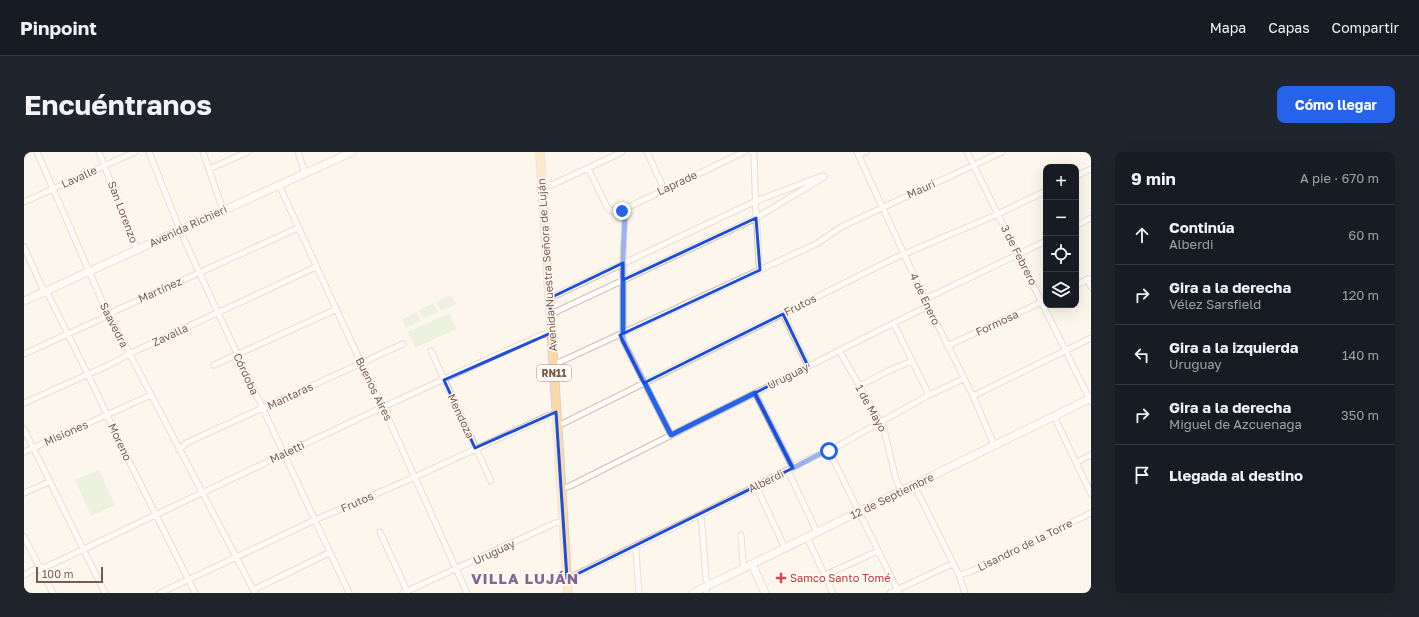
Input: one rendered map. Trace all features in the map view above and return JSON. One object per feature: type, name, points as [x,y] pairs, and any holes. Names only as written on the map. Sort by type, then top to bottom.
[{"type":"main road","name":"Avenida Nuestra Señora de Luján","points":[[540,152],[568,593]]},
{"type":"street","name":"Saavedra","points":[[37,152],[89,272],[129,354],[254,591]]},
{"type":"street","name":"San Lorenzo","points":[[99,152],[137,250]]},
{"type":"street","name":"Lavalle","points":[[24,202],[135,152]]},
{"type":"street","name":"Córdoba","points":[[149,152],[180,230],[199,272],[349,593]]},
{"type":"street","points":[[203,152],[223,210]]},
{"type":"street","points":[[209,169],[248,152]]},
{"type":"street","points":[[298,152],[305,173]]},
{"type":"street","name":"Avenida Richieri","points":[[24,301],[352,152]]},
{"type":"street","points":[[542,187],[554,184],[622,152]]},
{"type":"street","points":[[647,152],[664,189]]},
{"type":"street","name":"Laprade","points":[[622,211],[664,189],[744,152]]},
{"type":"street","points":[[752,152],[754,155],[756,218],[760,270]]},
{"type":"street","points":[[858,154],[866,152]]},
{"type":"street","name":"3 de Febrero","points":[[967,152],[1043,299]]},
{"type":"street","name":"Mauri","points":[[553,363],[560,362],[622,334],[816,244],[841,227],[1002,152]]},
{"type":"street","name":"4 de Enero","points":[[858,154],[928,306],[963,379],[973,396],[994,445]]},
{"type":"street","points":[[588,168],[610,210],[618,212],[622,211],[625,216],[623,263],[623,340],[671,435]]},
{"type":"street","points":[[1079,175],[1091,169]]},
{"type":"street","points":[[550,298],[756,201],[823,175],[824,176],[756,218],[551,314]]},
{"type":"street","name":"Buenos Aires","points":[[279,185],[316,268],[383,407],[467,593]]},
{"type":"street","name":"Frutos","points":[[557,426],[905,254],[998,214],[1043,192]]},
{"type":"street","points":[[1079,224],[1091,218]]},
{"type":"street","name":"Martínez","points":[[24,354],[199,272],[298,228]]},
{"type":"street","points":[[925,299],[1043,242]]},
{"type":"street","name":"Moreno","points":[[24,248],[195,593]]},
{"type":"street","name":"Zavalla","points":[[24,404],[316,268]]},
{"type":"street","points":[[1079,283],[1089,278],[1091,287]]},
{"type":"street","name":"Formosa","points":[[948,346],[1043,301]]},
{"type":"street","name":"Uruguay","points":[[561,489],[570,486],[928,306]]},
{"type":"street","name":"3 de Febrero","points":[[1047,308],[1090,400]]},
{"type":"street","points":[[214,365],[337,309]]},
{"type":"street","points":[[783,314],[808,366]]},
{"type":"street","points":[[894,324],[929,395]]},
{"type":"street","name":"Maletti","points":[[24,575],[48,566],[383,407],[542,335],[551,333]]},
{"type":"street","points":[[973,396],[1091,338]]},
{"type":"street","name":"Mantaras","points":[[179,450],[186,443],[403,344]]},
{"type":"street","name":"1 de Mayo","points":[[839,350],[885,433],[895,476],[901,491]]},
{"type":"street","name":"Mendoza","points":[[431,351],[491,481]]},
{"type":"street","points":[[859,386],[912,361]]},
{"type":"street","name":"Alberdi","points":[[567,579],[820,454],[829,451],[929,395],[963,379]]},
{"type":"street","points":[[755,393],[793,468]]},
{"type":"street","name":"Misiones","points":[[24,452],[151,395]]},
{"type":"street","name":"12 de Septiembre","points":[[692,593],[706,589],[748,566],[817,532],[994,445],[1090,400]]},
{"type":"street","name":"Frutos","points":[[160,593],[315,520],[415,477],[547,416],[556,414]]},
{"type":"street","points":[[1054,416],[1091,494]]},
{"type":"street","points":[[24,429],[105,593]]},
{"type":"street","points":[[829,451],[898,591]]},
{"type":"street","points":[[1077,462],[1091,455]]},
{"type":"street","points":[[788,471],[817,532]]},
{"type":"street","points":[[24,493],[49,482]]},
{"type":"street","points":[[914,485],[952,564],[959,575],[965,593]]},
{"type":"street","points":[[756,486],[785,548]]},
{"type":"street","name":"Lisandro de la Torre","points":[[959,575],[1091,513]]},
{"type":"street","points":[[701,514],[706,589]]},
{"type":"street","name":"Uruguay","points":[[405,592],[554,523],[563,522]]},
{"type":"street","points":[[380,532],[405,592]]},
{"type":"street","points":[[741,535],[743,563],[748,566],[765,593]]},
{"type":"street","points":[[24,537],[53,593]]},
{"type":"street","points":[[807,538],[833,593]]},
{"type":"street","points":[[634,546],[636,552],[639,593]]},
{"type":"street","points":[[825,575],[878,551]]},
{"type":"street","points":[[254,591],[330,553]]},
{"type":"street","points":[[890,593],[898,591],[952,564]]},
{"type":"highlighted area","points":[[756,218],[760,270],[620,335],[644,383],[783,314],[808,366],[755,393],[793,468],[567,579],[556,412],[475,448],[444,380],[551,333],[550,298],[623,263],[623,280]]},
{"type":"green space","points":[[451,295],[456,304],[441,311],[436,302]]},
{"type":"green space","points":[[434,303],[438,312],[423,319],[419,310]]},
{"type":"green space","points":[[417,312],[421,321],[406,328],[402,319]]},
{"type":"green space","points":[[449,313],[456,329],[415,348],[408,332]]},
{"type":"green space","points":[[99,470],[115,505],[91,516],[75,480]]},
{"type":"place","name":"Samco Santo Tomé","points":[[781,578]]},
{"type":"district","name":"VILLA LUJÁN","points":[[525,579]]},
{"type":"route","points":[[622,211],[625,216],[623,256],[623,340],[671,435],[755,393],[793,468],[829,451]]}]
